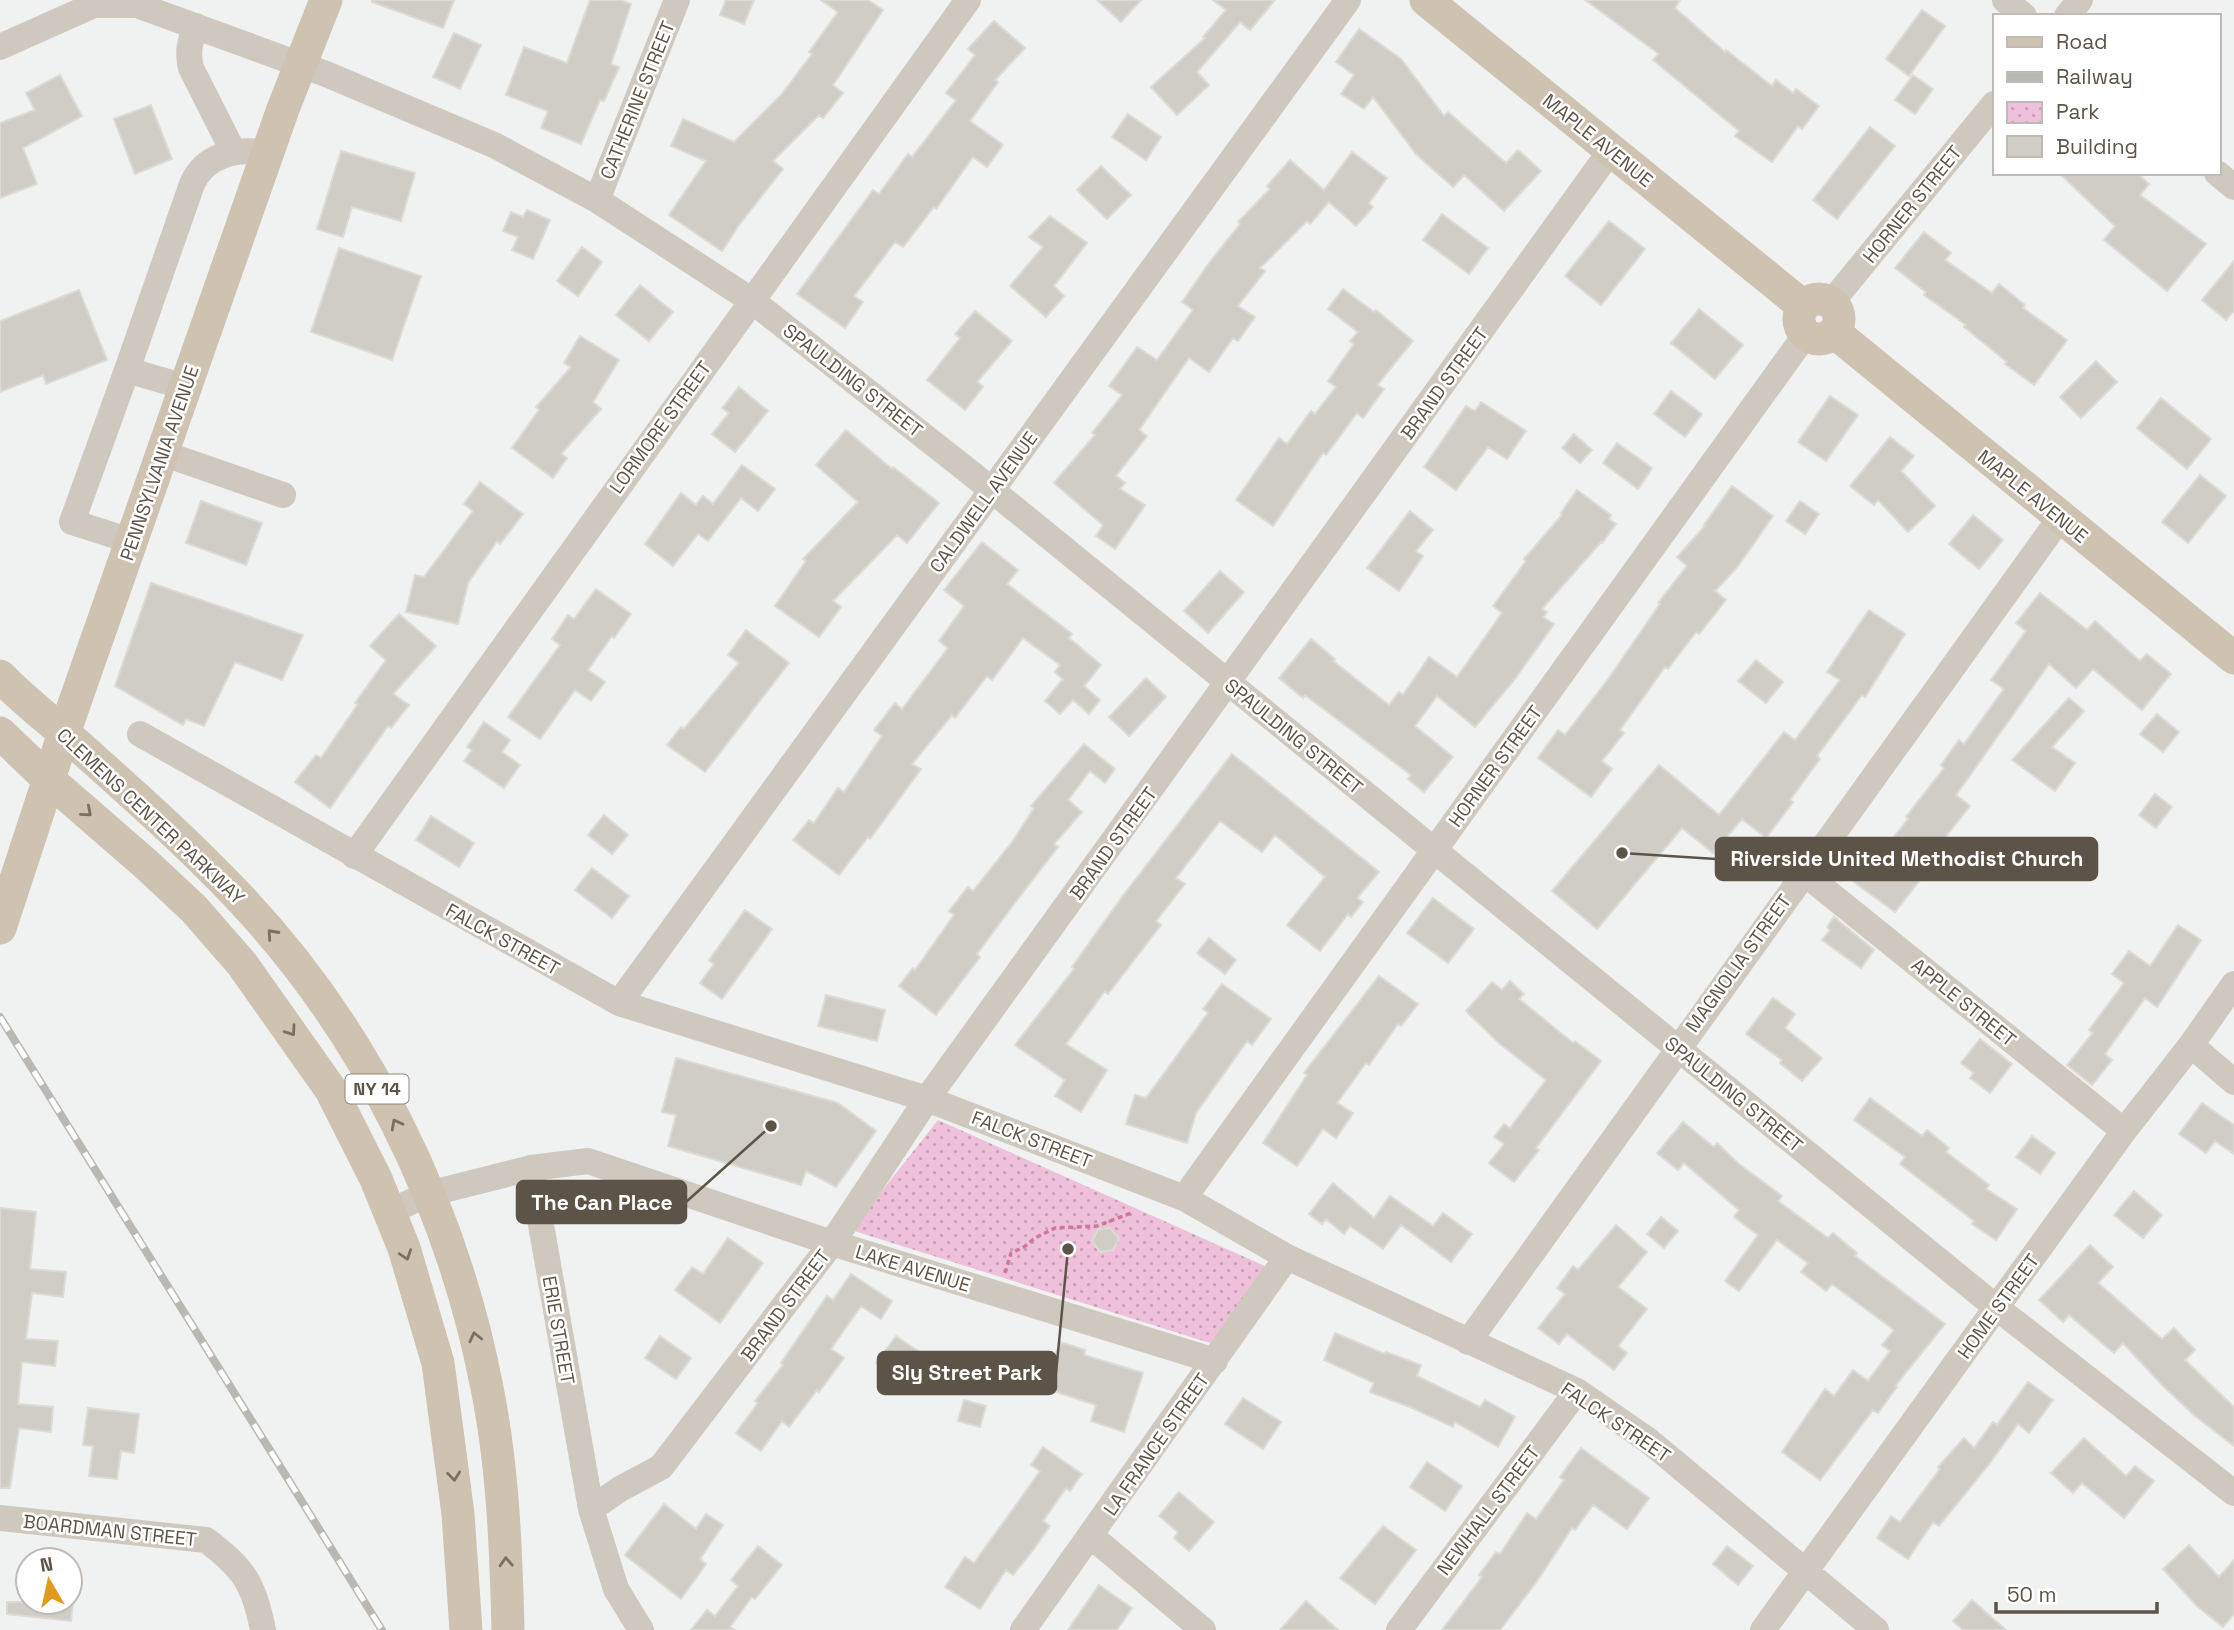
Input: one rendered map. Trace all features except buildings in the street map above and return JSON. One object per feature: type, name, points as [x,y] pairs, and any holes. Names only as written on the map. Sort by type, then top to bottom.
[{"type":"main road","name":"PENNSYLVANIA AVENUE","points":[[0,928],[48,779],[267,153],[326,0]]},
{"type":"main road","name":"MAPLE AVENUE","points":[[1426,0],[2234,658]]},
{"type":"main road","name":"CLEMENS CENTER PARKWAY","points":[[0,677],[181,838],[287,950],[342,1028],[369,1073],[410,1150],[442,1225],[466,1297],[487,1389],[499,1476],[507,1565],[508,1630]]},
{"type":"main road","name":"CLEMENS CENTER PARKWAY","points":[[0,733],[194,909],[242,964],[331,1090],[376,1179],[404,1248],[438,1363],[458,1514],[466,1630]]},
{"type":"street","name":"CATHERINE STREET","points":[[597,200],[677,0]]},
{"type":"street","name":"LORMORE STREET","points":[[354,856],[968,0]]},
{"type":"street","name":"CALDWELL AVENUE","points":[[619,1003],[1348,0]]},
{"type":"street","points":[[2005,0],[2022,14]]},
{"type":"street","points":[[2069,14],[2080,0]]},
{"type":"street","name":"SPAULDING STREET","points":[[0,47],[94,5],[137,5],[301,63],[494,145],[597,200],[751,300],[992,490],[1997,1308],[2234,1493]]},
{"type":"street","points":[[196,26],[189,43],[191,68],[233,151]]},
{"type":"street","name":"HORNER STREET","points":[[1184,1198],[1818,319],[1993,105]]},
{"type":"street","name":"BRAND STREET","points":[[591,1509],[661,1466],[832,1243],[927,1099],[1611,150]]},
{"type":"street","points":[[131,541],[72,522],[195,176],[212,161],[233,151],[267,153]]},
{"type":"street","points":[[2219,175],[2234,187]]},
{"type":"street","points":[[127,370],[186,387]]},
{"type":"street","points":[[162,453],[283,495]]},
{"type":"street","name":"MAGNOLIA STREET","points":[[1468,1342],[2060,518]]},
{"type":"street","name":"FALCK STREET","points":[[140,734],[619,1003],[927,1099],[1184,1198],[1287,1256],[1577,1391],[1649,1441],[1875,1630]]},
{"type":"street","name":"APPLE STREET","points":[[1804,873],[2124,1131]]},
{"type":"street","name":"HOME STREET","points":[[1763,1630],[2124,1131],[2191,1045],[2234,984]]},
{"type":"street","points":[[2191,1045],[2234,1082]]},
{"type":"street","name":"LAKE AVENUE","points":[[531,1168],[588,1161],[832,1243],[1214,1361]]},
{"type":"street","points":[[389,1212],[428,1194],[531,1168]]},
{"type":"street","name":"ERIE STREET","points":[[531,1168],[591,1509],[616,1589],[637,1629]]},
{"type":"street","name":"LA FRANCE STREET","points":[[1023,1630],[1287,1256]]},
{"type":"street","name":"NEWHALL STREET","points":[[1398,1630],[1577,1391]]},
{"type":"street","name":"BOARDMAN STREET","points":[[0,1518],[206,1540],[225,1554],[247,1578],[259,1609],[263,1630]]},
{"type":"street","points":[[1091,1536],[1203,1630]]},
{"type":"path","points":[[1003,1278],[1011,1253],[1035,1238],[1055,1228],[1097,1226],[1131,1213]]},
{"type":"green space","points":[[938,1120],[1267,1267],[1210,1343],[851,1230]]},
{"type":"railway","points":[[0,1017],[382,1630]]},
{"type":"place","name":"Riverside United Methodist Church","points":[[1622,853]]},
{"type":"place","name":"The Can Place","points":[[771,1126]]},
{"type":"place","name":"Sly Street Park","points":[[1068,1249]]}]
